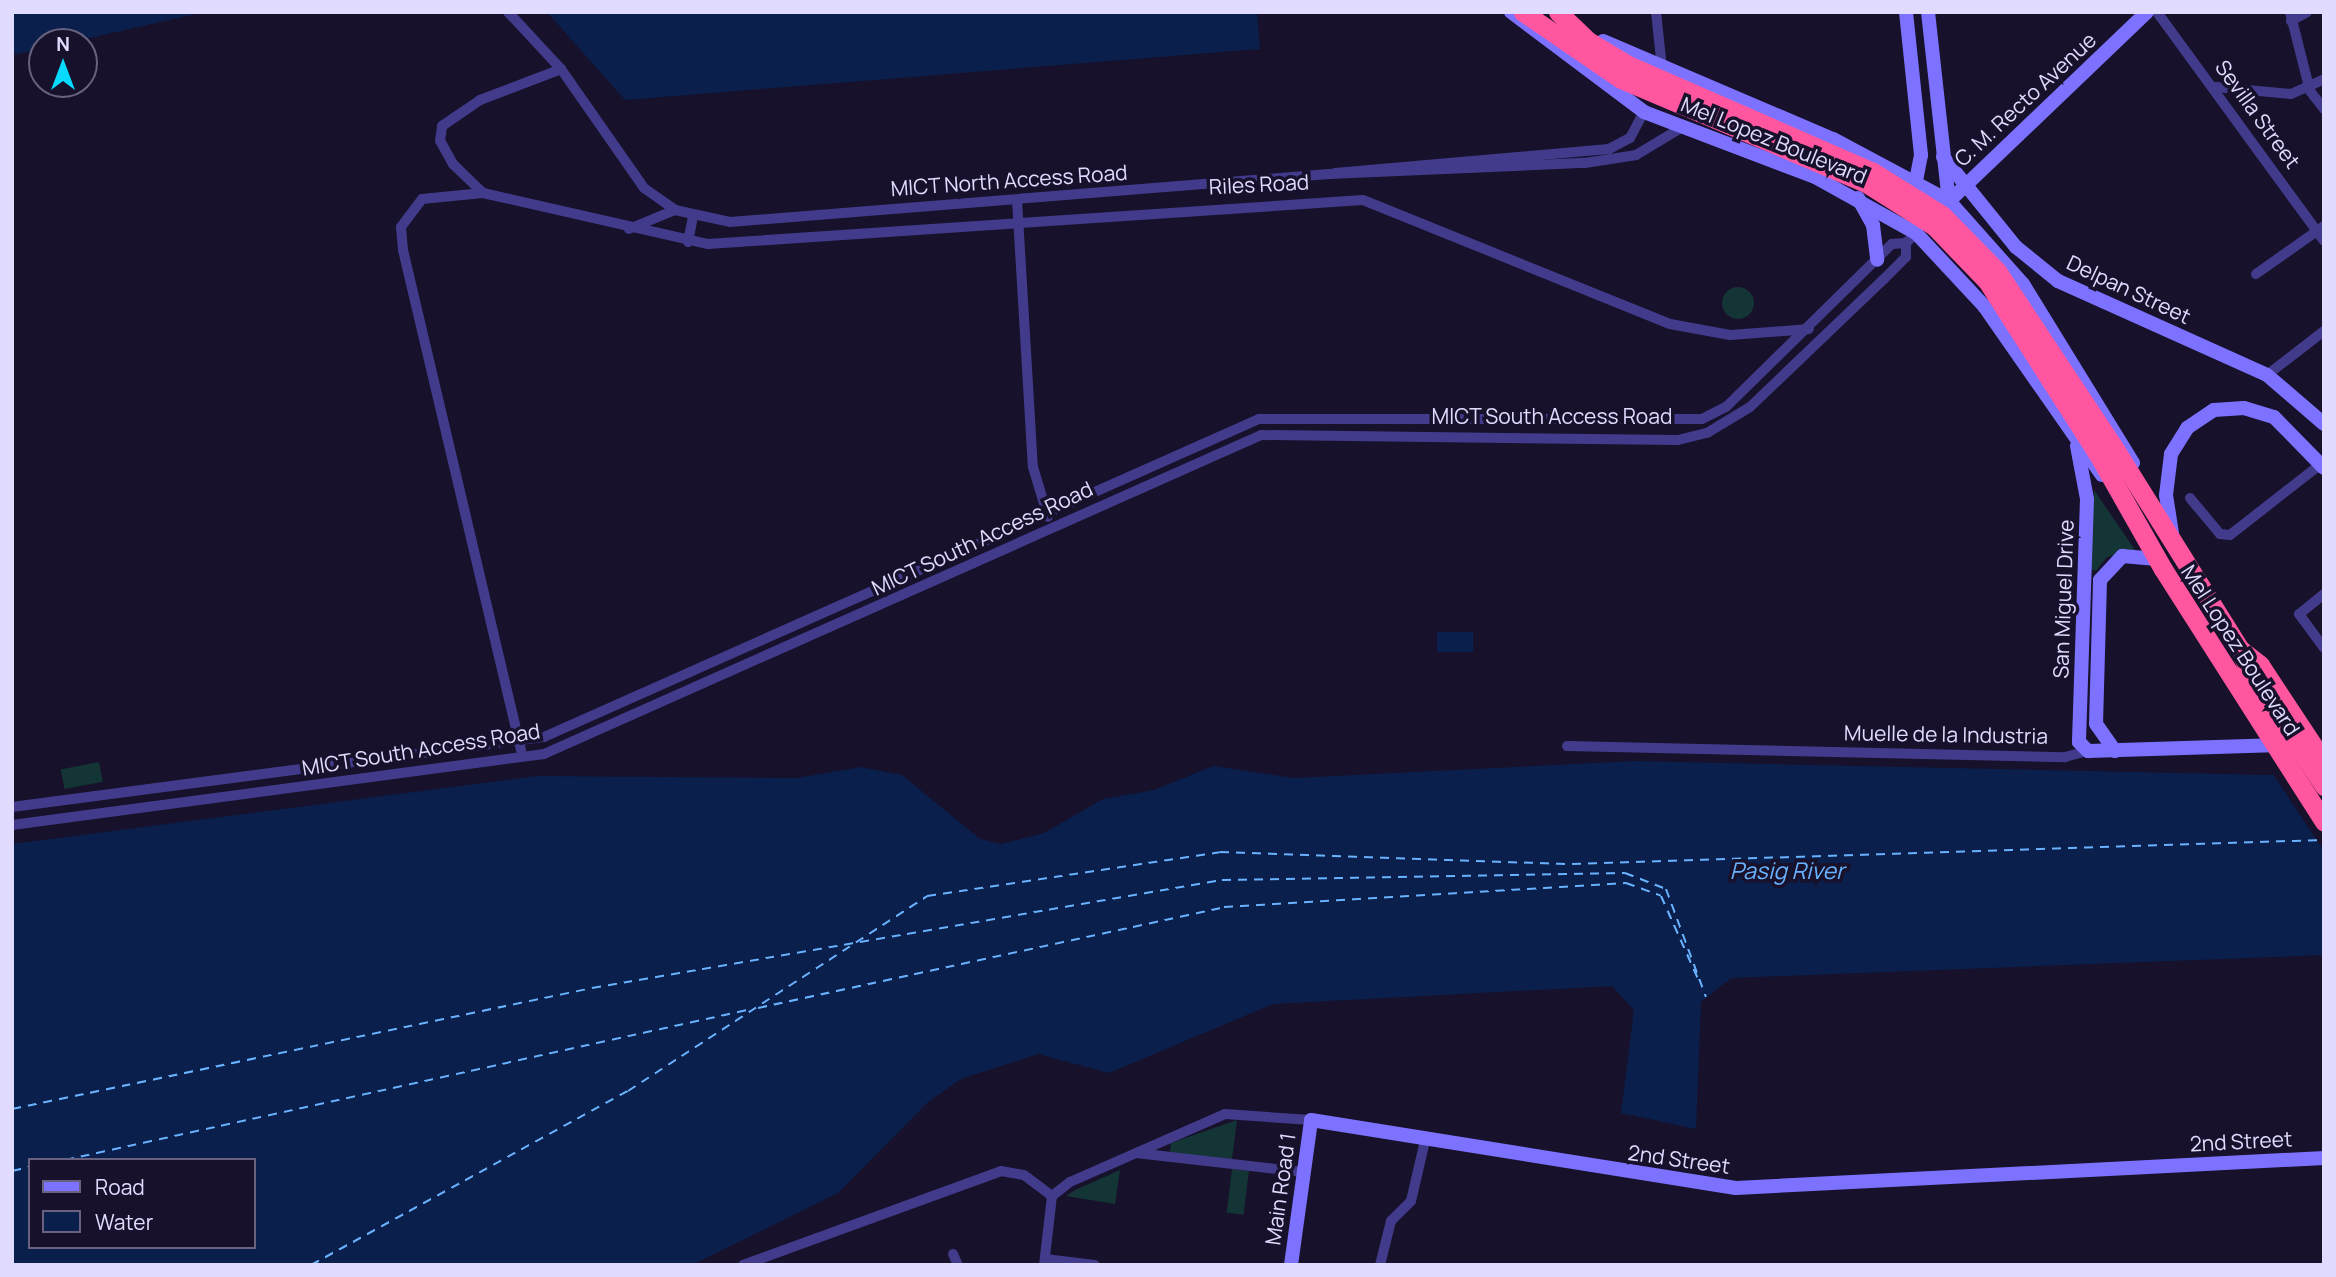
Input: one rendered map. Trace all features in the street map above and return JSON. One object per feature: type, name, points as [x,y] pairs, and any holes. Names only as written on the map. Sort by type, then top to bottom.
[{"type":"highway","name":"Mel Lopez Boulevard","points":[[1523,12],[1625,72],[1872,172],[1942,215],[1997,271],[2106,451],[2123,500],[2160,564],[2324,822]]},
{"type":"highway","name":"Mel Lopez Boulevard","points":[[1558,12],[1625,72]]},
{"type":"highway","name":"Mel Lopez Boulevard","points":[[2106,451],[2145,489],[2240,649],[2249,673],[2324,786]]},
{"type":"highway","name":"Mel Lopez Boulevard","points":[[2240,649],[2260,665],[2324,762]]},
{"type":"street","name":"MICT North Access Road","points":[[508,12],[561,69],[630,172],[676,209],[693,216],[730,222],[1329,174],[1585,163],[1636,155],[1681,128]]},
{"type":"street","name":"Mel Lopez Boulevard","points":[[1511,12],[1644,112],[1855,196],[1911,238],[1984,306],[2077,445],[2123,500]]},
{"type":"street","points":[[1656,12],[1662,68]]},
{"type":"street","points":[[1906,12],[1909,62],[1921,155],[1916,180]]},
{"type":"street","points":[[1928,12],[1949,201]]},
{"type":"street","name":"C. M. Recto Avenue","points":[[1932,217],[2147,12]]},
{"type":"street","name":"Sevilla Street","points":[[2157,12],[2216,87],[2322,233]]},
{"type":"street","points":[[2306,12],[2291,16],[2310,91],[2324,109]]},
{"type":"street","name":"Mel Lopez Boulevard","points":[[1576,29],[1870,156],[1949,201],[1987,237],[2109,419],[2145,489]]},
{"type":"street","points":[[1909,62],[1932,59]]},
{"type":"street","points":[[483,193],[453,164],[440,141],[442,127],[480,100],[561,69]]},
{"type":"street","points":[[2216,87],[2310,91],[2324,79]]},
{"type":"street","name":"MICT North Access Road","points":[[1329,174],[1358,166],[1609,149],[1630,138],[1644,112]]},
{"type":"street","points":[[1870,156],[1855,196],[1872,225],[1877,260]]},
{"type":"street","name":"Delpan Street","points":[[1943,157],[2017,247],[2058,281],[2267,375],[2324,424]]},
{"type":"street","points":[[483,193],[422,199],[401,227],[523,760]]},
{"type":"street","name":"Riles Road","points":[[483,193],[626,230],[688,242],[742,243],[1018,220],[1363,200],[1670,324],[1730,335],[1809,329]]},
{"type":"street","points":[[1017,200],[1033,467],[1054,529]]},
{"type":"street","points":[[1979,200],[1987,237]]},
{"type":"street","points":[[626,230],[676,209]]},
{"type":"street","points":[[688,242],[693,216]]},
{"type":"street","name":"MICT South Access Road","points":[[12,807],[519,743],[725,658],[1259,419],[1678,424],[1702,419],[1739,395],[1809,329],[1892,244],[1911,238],[1932,217]]},
{"type":"street","points":[[2256,274],[2322,233]]},
{"type":"street","name":"MICT South Access Road","points":[[12,825],[523,760],[732,673],[1261,435],[1678,440],[1725,426],[1750,407],[1906,257],[1911,238]]},
{"type":"street","points":[[2267,375],[2324,331]]},
{"type":"street","points":[[1739,395],[1750,407]]},
{"type":"street","points":[[2172,533],[2166,495],[2171,454],[2203,415],[2233,407],[2274,417],[2323,464],[2230,535],[2220,534],[2190,498]]},
{"type":"street","name":"San Miguel Drive","points":[[2077,445],[2087,499],[2079,742],[2088,751],[2096,724],[2105,569],[2129,554],[2160,564]]},
{"type":"street","points":[[915,573],[923,588]]},
{"type":"street","points":[[2324,594],[2298,614],[2324,648]]},
{"type":"street","points":[[2082,656],[2098,656]]},
{"type":"street","points":[[725,658],[732,673]]},
{"type":"street","points":[[2096,724],[2115,751]]},
{"type":"street","name":"Muelle de la Industria","points":[[1567,746],[2065,757],[2088,751],[2324,743]]},
{"type":"street","points":[[147,791],[151,807]]},
{"type":"street","name":"2nd Street","points":[[1052,1196],[1135,1153],[1225,1114],[1311,1120],[1424,1141],[1737,1188],[2324,1158]]},
{"type":"street","name":"Main Road 1","points":[[1291,1265],[1311,1120]]},
{"type":"street","points":[[1380,1265],[1391,1222],[1411,1201],[1424,1141]]},
{"type":"street","points":[[1135,1153],[1303,1172]]},
{"type":"street","points":[[743,1265],[1001,1171],[1024,1175],[1052,1196],[1045,1262],[1095,1265]]},
{"type":"green space","points":[[1738,287],[1749,292],[1754,303],[1749,314],[1738,319],[1727,314],[1722,303],[1727,292]]},
{"type":"green space","points":[[2094,490],[2135,550],[2107,557],[2096,571],[2090,569]]},
{"type":"green space","points":[[99,762],[103,782],[65,789],[61,769]]},
{"type":"green space","points":[[1237,1120],[1232,1159],[1170,1153],[1171,1143]]},
{"type":"green space","points":[[1232,1169],[1249,1171],[1244,1215],[1227,1213]]},
{"type":"green space","points":[[1120,1170],[1115,1204],[1066,1196],[1075,1190]]},
{"type":"water","points":[[12,12],[205,12],[98,36],[98,28],[28,28],[28,52],[12,55]]},
{"type":"water","points":[[547,12],[1257,12],[1260,49],[625,100]]},
{"type":"water","points":[[1437,632],[1473,632],[1473,652],[1437,652]]},
{"type":"water","name":"Pasig River","points":[[1635,761],[2267,775],[2324,770],[2324,955],[1731,978],[1701,1002],[1696,1129],[1621,1113],[1634,1010],[1612,986],[1273,1004],[1109,1073],[1038,1054],[961,1079],[928,1102],[838,1193],[692,1265],[12,1265],[12,844],[537,776],[797,778],[861,767],[902,775],[980,839],[1001,844],[1044,833],[1103,799],[1154,790],[1213,766],[1294,778]]},
{"type":"pier","points":[[1260,49],[919,82],[621,101],[918,79]]},
{"type":"pier","points":[[2324,767],[2324,851],[2271,771]]},
{"type":"ferry route","points":[[311,1265],[628,1091],[927,896],[1220,852],[1572,864],[2324,840]]},
{"type":"ferry route","points":[[12,1109],[592,988],[1222,880],[1625,873],[1666,889],[1706,997]]},
{"type":"ferry route","points":[[758,1008],[1224,907],[1626,883],[1661,896],[1700,983]]},
{"type":"ferry route","points":[[74,1158],[752,1009]]},
{"type":"ferry route","points":[[12,1171],[28,1167]]}]
